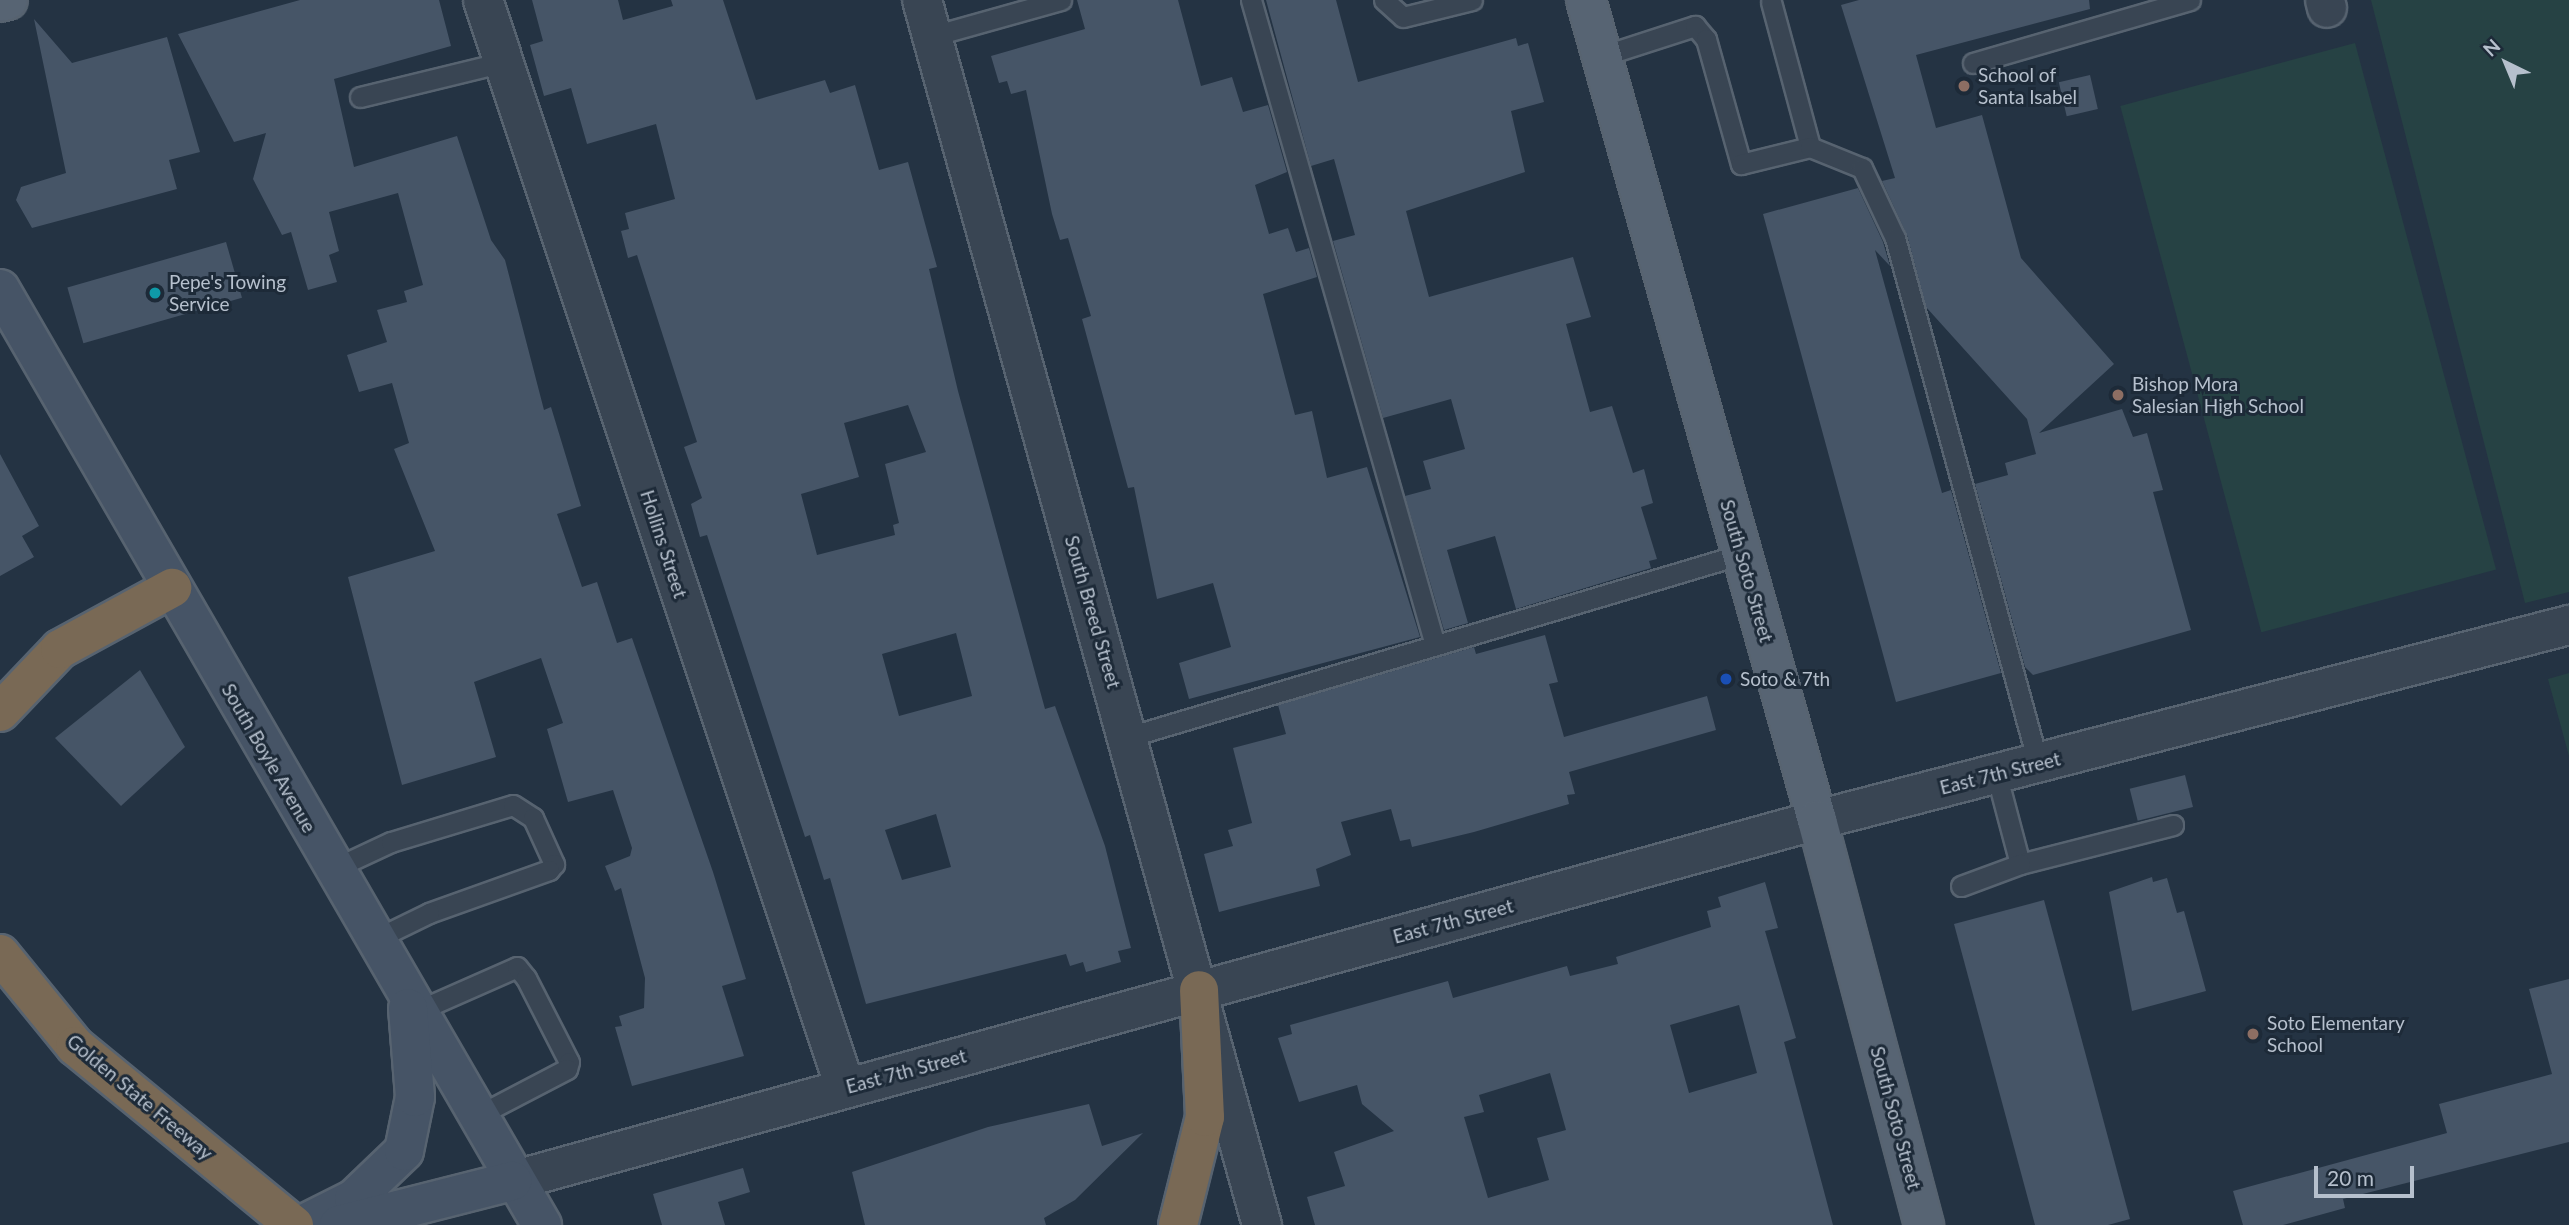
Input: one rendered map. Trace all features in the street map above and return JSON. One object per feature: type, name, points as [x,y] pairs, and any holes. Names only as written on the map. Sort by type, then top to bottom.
[{"type":"highway","points":[[0,712],[60,649],[172,588]]},
{"type":"highway","name":"Golden State Freeway","points":[[0,954],[75,1046],[294,1225]]},
{"type":"highway","points":[[1178,1225],[1205,1117],[1199,990]]},
{"type":"main road","points":[[0,2],[8,0]]},
{"type":"main road","name":"South Soto Street","points":[[1586,0],[1817,820],[1924,1225]]},
{"type":"main road","name":"South Boyle Avenue","points":[[0,289],[512,1181],[542,1225]]},
{"type":"main road","points":[[302,1225],[356,1213],[404,1151],[415,1097],[412,1006]]},
{"type":"main road","name":"East 7th Street","points":[[356,1213],[512,1181]]},
{"type":"street","name":"Hollins Street","points":[[483,0],[845,1087]]},
{"type":"street","name":"South Breed Street","points":[[922,0],[1199,990],[1262,1225]]},
{"type":"street","name":"East 7th Street","points":[[512,1181],[1817,820],[2569,625]]},
{"type":"lane","points":[[932,36],[1061,0]]},
{"type":"lane","points":[[1251,0],[1435,645]]},
{"type":"lane","points":[[1384,0],[1403,17],[1472,0]]},
{"type":"lane","points":[[1973,63],[2160,4],[2190,0]]},
{"type":"lane","points":[[1770,2],[1810,147]]},
{"type":"lane","points":[[1602,56],[1695,26],[1706,39],[1741,164],[1810,147],[1863,168],[1895,238],[2038,763]]},
{"type":"lane","points":[[360,97],[504,62]]},
{"type":"lane","points":[[1128,737],[1742,554]]},
{"type":"lane","points":[[1996,773],[2020,864]]},
{"type":"lane","points":[[333,869],[391,842],[513,805],[533,818],[554,864],[549,870],[374,940]]},
{"type":"lane","points":[[1961,886],[2020,864],[2172,825]]},
{"type":"lane","points":[[412,1006],[517,967],[526,978],[569,1062],[567,1069],[475,1116]]},
{"type":"green space","points":[[2371,0],[2569,0],[2569,592],[2525,603]]},
{"type":"green space","points":[[2355,43],[2496,569],[2261,632],[2120,106]]},
{"type":"green space","points":[[2569,673],[2569,756],[2548,679]]},
{"type":"building","points":[[300,0],[439,0],[451,46],[334,79],[354,167],[457,136],[491,240],[505,260],[544,410],[551,407],[581,506],[557,514],[582,587],[597,582],[617,643],[632,638],[713,872],[746,979],[722,986],[744,1056],[632,1086],[615,1027],[622,1026],[619,1016],[644,1008],[645,978],[621,888],[615,891],[605,866],[630,856],[632,848],[613,790],[568,802],[547,729],[563,723],[541,658],[474,682],[496,757],[402,785],[348,577],[435,551],[394,449],[409,443],[392,383],[359,392],[347,355],[387,342],[377,310],[407,302],[404,291],[423,285],[398,193],[329,212],[339,251],[329,255],[337,282],[308,290],[291,232],[282,235],[253,179],[266,133],[234,142],[178,34]]},
{"type":"building","points":[[532,0],[618,0],[623,20],[673,6],[671,0],[723,0],[756,100],[825,80],[830,93],[855,85],[879,170],[908,162],[937,267],[929,269],[958,391],[1045,709],[1055,706],[1105,846],[1131,948],[1118,951],[1121,962],[1086,972],[1083,962],[1070,966],[1066,954],[866,1004],[830,878],[824,880],[810,835],[805,837],[707,535],[700,537],[691,504],[702,498],[684,447],[697,442],[637,255],[628,258],[621,231],[629,229],[625,213],[675,199],[656,124],[587,144],[571,88],[544,96],[530,45],[543,41]],"holes":[[[908,405],[926,452],[885,464],[899,523],[893,525],[895,535],[817,555],[801,494],[859,477],[844,423]],[[956,633],[972,696],[899,716],[882,654]],[[936,814],[951,867],[902,880],[885,830]]]},
{"type":"building","points":[[1077,0],[1178,0],[1201,86],[1232,77],[1243,112],[1268,105],[1287,172],[1255,185],[1269,234],[1288,228],[1296,252],[1309,248],[1317,277],[1263,294],[1295,415],[1312,411],[1327,478],[1367,467],[1420,637],[1189,699],[1179,663],[1231,647],[1213,583],[1157,599],[1134,487],[1128,488],[1082,319],[1091,316],[1068,238],[1060,240],[1052,214],[1026,90],[1011,94],[1007,81],[999,83],[991,56],[1085,29]]},
{"type":"building","points":[[1266,0],[1336,0],[1358,82],[1516,38],[1518,46],[1528,43],[1544,102],[1511,111],[1525,172],[1406,211],[1429,297],[1573,257],[1591,317],[1566,324],[1590,412],[1612,406],[1633,473],[1644,469],[1653,503],[1641,507],[1657,559],[1649,561],[1651,568],[1516,609],[1495,536],[1447,550],[1468,623],[1444,630],[1405,496],[1431,489],[1423,461],[1465,449],[1451,399],[1383,418],[1333,241],[1355,235],[1334,159],[1311,166]]},
{"type":"building","points":[[1859,0],[2089,0],[2090,9],[1916,55],[1936,128],[1982,115],[2021,258],[2114,364],[2039,433],[2122,409],[2133,437],[2147,433],[2163,490],[2153,492],[2191,630],[2033,675],[2025,667],[1975,484],[2008,475],[2005,463],[2036,454],[2027,419],[1926,307],[1907,235],[1882,181],[1895,178],[1841,5]]},
{"type":"building","points":[[34,19],[72,63],[167,37],[200,152],[169,160],[177,189],[32,228],[16,200],[21,187],[66,173]]},
{"type":"building","points":[[2090,75],[2098,109],[2067,116],[2059,82]]},
{"type":"building","points":[[1858,188],[1883,242],[1890,266],[1875,250],[1942,493],[1951,490],[2001,673],[1896,702],[1763,214]]},
{"type":"building","name":"Pepe's Towing Service","points":[[226,242],[242,298],[83,343],[67,287]]},
{"type":"building","points":[[0,454],[39,526],[22,536],[34,557],[0,576]]},
{"type":"building","points":[[1545,635],[1558,682],[1549,684],[1564,737],[1707,696],[1716,730],[1569,772],[1575,794],[1567,795],[1569,804],[1474,832],[1412,847],[1410,839],[1400,841],[1391,809],[1341,822],[1351,855],[1316,869],[1320,886],[1219,912],[1204,854],[1233,846],[1228,830],[1252,823],[1233,748],[1286,734],[1278,705],[1474,647],[1476,654]]},
{"type":"building","points":[[140,670],[185,747],[121,806],[55,738]]},
{"type":"building","points":[[2185,775],[2193,807],[2138,821],[2130,789]]},
{"type":"building","points":[[2152,877],[2153,882],[2167,878],[2177,913],[2184,911],[2206,991],[2132,1011],[2109,892]]},
{"type":"building","points":[[1765,882],[1778,928],[1765,931],[1796,1038],[1784,1042],[1833,1225],[1315,1225],[1307,1197],[1345,1186],[1334,1152],[1394,1131],[1362,1104],[1357,1085],[1299,1102],[1278,1038],[1292,1034],[1290,1025],[1448,981],[1453,998],[1567,966],[1570,976],[1618,964],[1616,957],[1711,927],[1707,911],[1721,907],[1718,897]],"holes":[[[1739,1005],[1757,1073],[1689,1093],[1670,1025]],[[1550,1073],[1566,1130],[1537,1138],[1549,1180],[1488,1198],[1464,1117],[1484,1112],[1479,1095]]]},
{"type":"building","points":[[2044,900],[2130,1219],[2108,1225],[2035,1225],[1954,924]]},
{"type":"building","points":[[2569,979],[2569,1142],[2343,1199],[2345,1208],[2283,1225],[2243,1225],[2233,1191],[2447,1133],[2439,1104],[2552,1074],[2529,989]]},
{"type":"building","points":[[1089,1104],[1102,1146],[1143,1133],[1075,1200],[1044,1218],[1046,1225],[865,1225],[852,1172],[988,1127]]},
{"type":"building","points":[[743,1168],[750,1192],[718,1202],[725,1225],[662,1225],[653,1194]]},
{"type":"place","name":"School of Santa Isabel","points":[[1964,86]]},
{"type":"place","name":"Pepe's Towing Service","points":[[155,293]]},
{"type":"place","name":"Bishop Mora Salesian High School","points":[[2118,395]]},
{"type":"place","name":"Soto & 7th","points":[[1726,679]]},
{"type":"place","name":"Soto Elementary School","points":[[2253,1034]]}]
